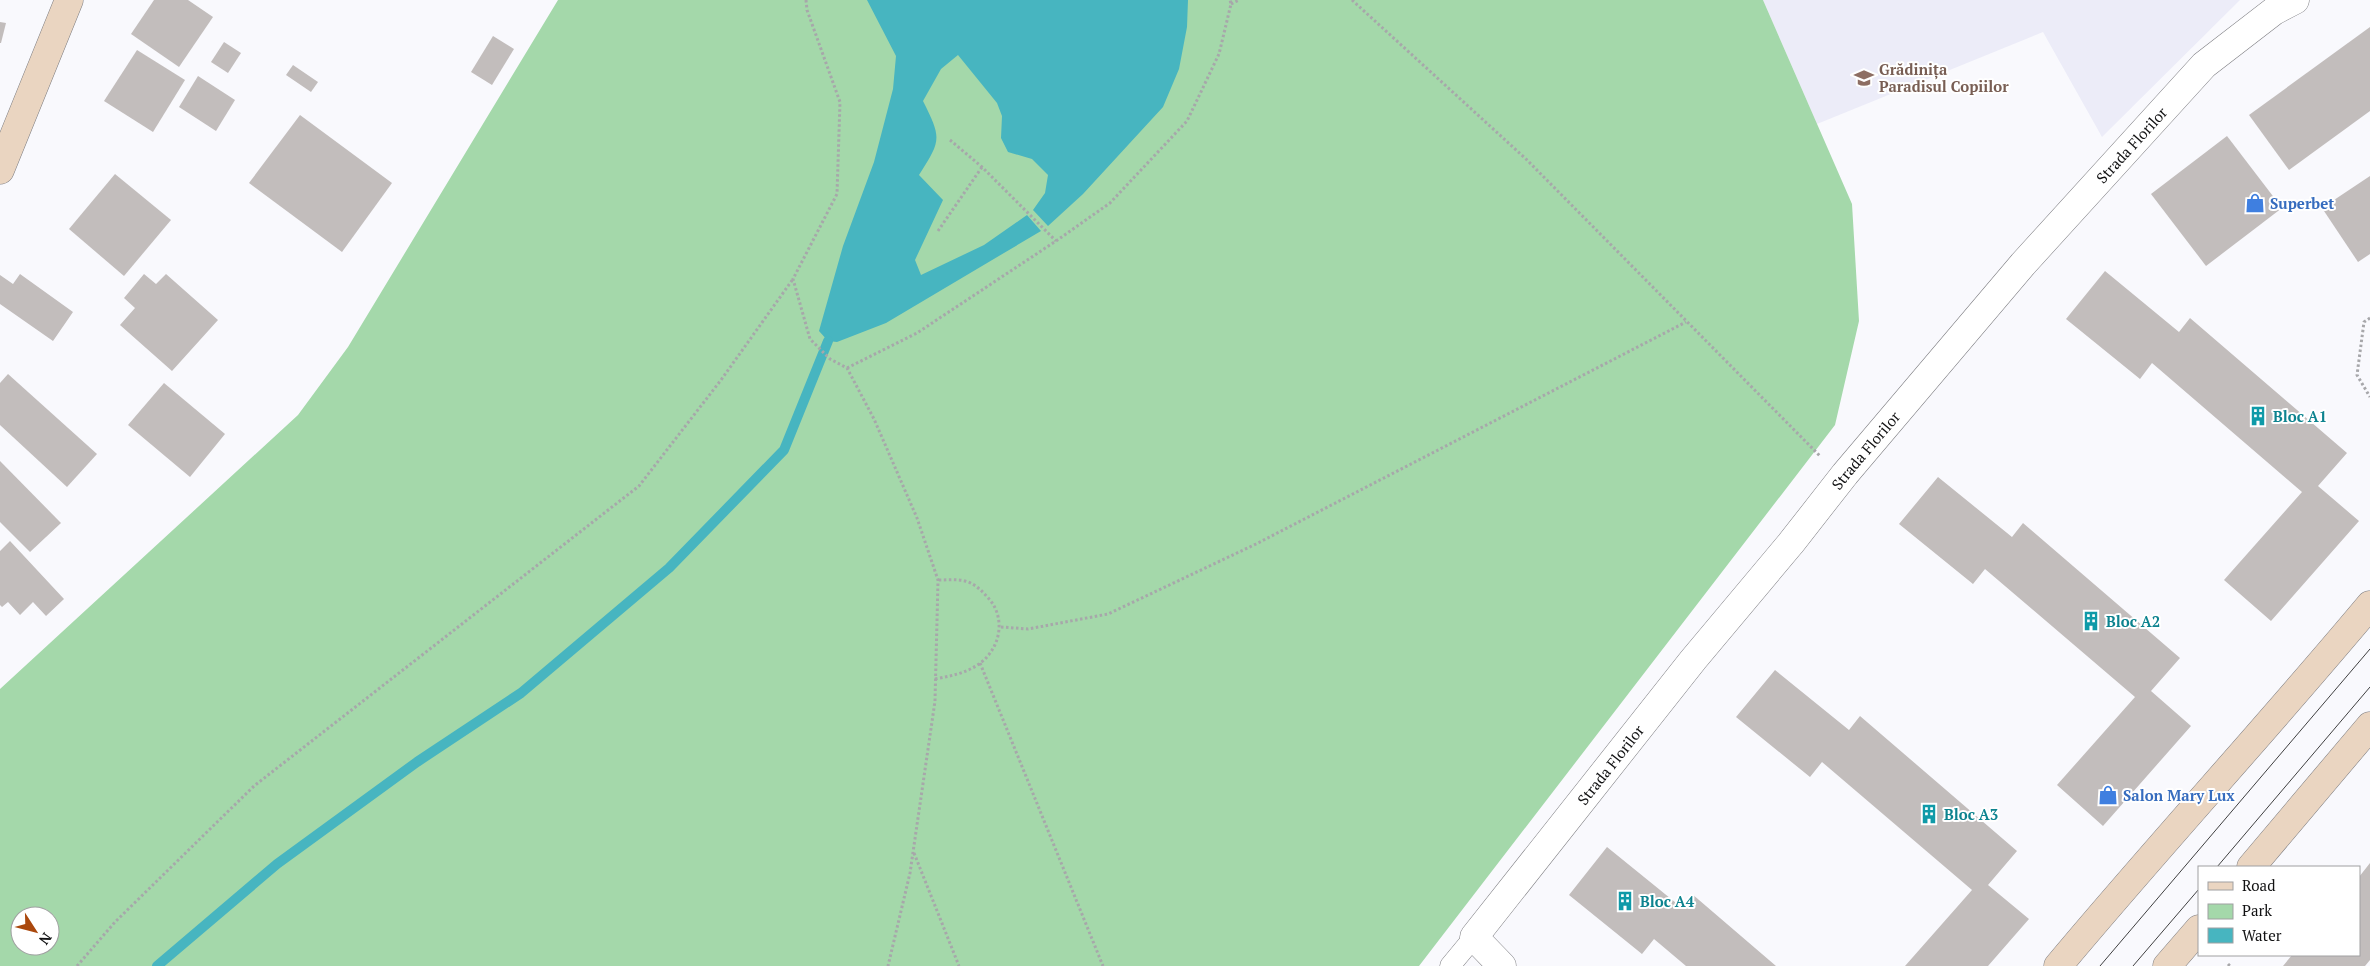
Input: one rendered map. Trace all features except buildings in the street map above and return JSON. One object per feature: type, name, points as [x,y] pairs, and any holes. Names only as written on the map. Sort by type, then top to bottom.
[{"type":"main road","points":[[0,170],[69,0]]},
{"type":"main road","points":[[2058,966],[2107,907],[2275,718],[2370,606]]},
{"type":"main road","points":[[2252,866],[2370,726]]},
{"type":"main road","points":[[2167,966],[2198,930]]},
{"type":"street","name":"Strada Florilor","points":[[1474,937],[1625,744],[1791,544],[1845,474],[2023,264],[2204,65],[2274,11],[2295,0]]},
{"type":"street","points":[[1474,937],[1502,966]]},
{"type":"lane","name":"Strada Florilor","points":[[1450,966],[1474,937]]},
{"type":"path","points":[[77,966],[116,922],[254,786],[639,486],[720,380],[793,279],[837,194],[840,102],[807,10],[806,0]]},
{"type":"path","points":[[846,368],[917,333],[1110,204],[1187,121],[1219,54],[1231,2],[1239,0]]},
{"type":"path","points":[[1352,0],[1526,159],[1814,452],[1845,474]]},
{"type":"path","points":[[950,140],[982,167],[1056,241]]},
{"type":"path","points":[[938,231],[982,167]]},
{"type":"path","points":[[793,279],[810,339],[830,359],[846,368],[874,419],[917,518],[938,580],[935,701],[913,852],[888,966]]},
{"type":"path","points":[[2370,318],[2364,322],[2357,375],[2370,397]]},
{"type":"path","points":[[1001,627],[1028,629],[1108,614],[1256,544],[1686,322]]},
{"type":"path","points":[[935,679],[957,675],[980,663],[997,642],[1001,627],[996,608],[982,590],[966,581],[938,580]]},
{"type":"path","points":[[980,663],[1103,966]]},
{"type":"path","points":[[913,852],[959,966]]},
{"type":"shaded area","name":"Grădinița Paradisul Copiilor","points":[[1763,0],[2240,0],[2102,137],[2043,32],[1817,124]]},
{"type":"green space","points":[[558,0],[1763,0],[1852,204],[1859,321],[1835,425],[1419,966],[0,966],[0,689],[298,415],[348,347]]},
{"type":"water","points":[[867,0],[1188,0],[1187,27],[1179,69],[1163,107],[1083,194],[1048,226],[1033,210],[1045,193],[1048,175],[1032,159],[1008,152],[1001,138],[1002,116],[997,103],[958,55],[941,69],[923,101],[936,132],[936,139],[932,154],[919,175],[943,200],[915,260],[921,275],[984,245],[1027,215],[1041,231],[886,323],[837,342],[828,341],[819,331],[843,246],[874,162],[893,89],[896,56]]},
{"type":"waterway","points":[[157,966],[277,864],[417,762],[521,693],[669,568],[784,450],[828,341]]},
{"type":"tram line","points":[[2100,966],[2370,649]]},
{"type":"tram line","points":[[2218,866],[2370,687]]},
{"type":"tram line","points":[[2133,966],[2198,890]]},
{"type":"place","name":"Grădinița Paradisul Copiilor","points":[[1864,78]]},
{"type":"place","name":"Superbet","points":[[2255,203]]},
{"type":"place","name":"Bloc A1","points":[[2258,416]]},
{"type":"place","name":"Bloc A2","points":[[2091,621]]},
{"type":"place","name":"Salon Mary Lux","points":[[2108,795]]},
{"type":"place","name":"Bloc A3","points":[[1929,814]]},
{"type":"place","name":"Bloc A4","points":[[1625,901]]}]
